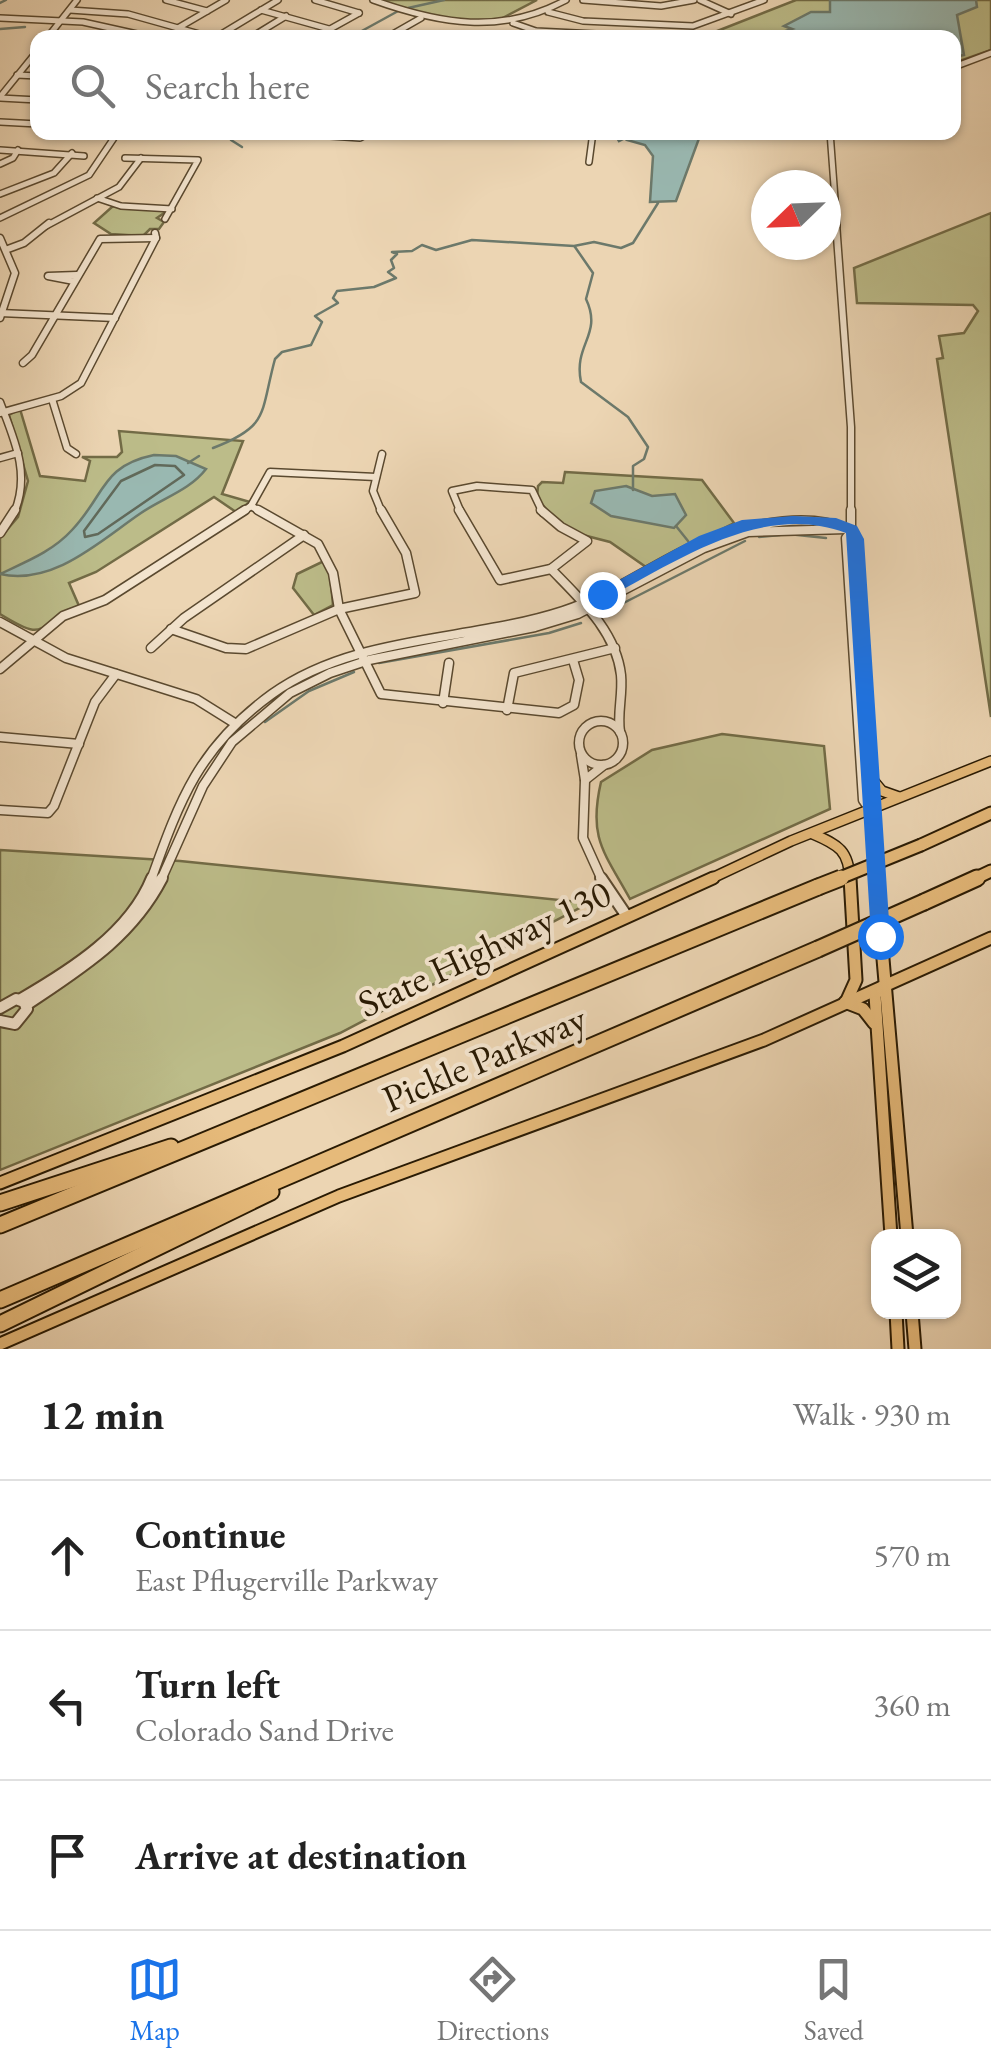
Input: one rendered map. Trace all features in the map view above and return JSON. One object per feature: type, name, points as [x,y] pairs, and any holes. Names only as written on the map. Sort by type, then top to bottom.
[{"type":"highway","name":"Pickle Parkway","points":[[0,1225],[991,813]]},
{"type":"highway","name":"Pickle Parkway","points":[[0,1300],[991,872]]},
{"type":"highway","points":[[0,1202],[279,1110]]},
{"type":"highway","points":[[0,1324],[420,1121]]},
{"type":"main road","name":"State Highway 130","points":[[0,1184],[446,1002],[626,915],[810,833],[991,761]]},
{"type":"main road","points":[[872,779],[882,792],[902,797]]},
{"type":"main road","points":[[870,810],[907,1229]]},
{"type":"main road","points":[[810,833],[830,838],[849,858],[856,980],[845,1002]]},
{"type":"main road","points":[[0,1344],[339,1196],[732,1052],[991,938]]},
{"type":"main road","points":[[884,985],[875,995],[891,1229]]},
{"type":"main road","points":[[845,1002],[866,1012],[877,1030]]},
{"type":"main road","points":[[888,1190],[904,1192]]},
{"type":"main road","points":[[896,1319],[898,1349]]},
{"type":"main road","points":[[913,1319],[915,1349]]},
{"type":"street","points":[[54,30],[77,0]]},
{"type":"street","points":[[178,28],[226,0]]},
{"type":"street","points":[[228,30],[278,0]]},
{"type":"street","points":[[262,10],[329,29],[359,13],[315,0]]},
{"type":"street","points":[[373,0],[421,17],[528,30]]},
{"type":"street","points":[[501,24],[548,12],[566,0]]},
{"type":"street","points":[[583,0],[666,6],[697,0],[731,14]]},
{"type":"street","points":[[548,12],[582,22],[693,26],[761,0]]},
{"type":"street","points":[[171,1],[207,11]]},
{"type":"street","points":[[70,10],[121,13],[185,30]]},
{"type":"street","points":[[263,30],[286,16]]},
{"type":"street","points":[[399,30],[421,17]]},
{"type":"street","points":[[0,20],[128,30]]},
{"type":"street","points":[[60,22],[112,30]]},
{"type":"street","points":[[514,23],[524,29]]},
{"type":"street","points":[[693,26],[695,30]]},
{"type":"street","points":[[961,64],[991,53]]},
{"type":"street","points":[[0,97],[30,60]]},
{"type":"street","points":[[17,76],[30,76]]},
{"type":"street","points":[[0,97],[30,99]]},
{"type":"street","points":[[0,122],[30,124]]},
{"type":"street","points":[[0,218],[90,175],[113,140]]},
{"type":"street","points":[[589,162],[592,140]]},
{"type":"street","points":[[831,140],[851,427],[846,538],[850,616],[863,800],[870,810]]},
{"type":"street","points":[[0,150],[84,156]]},
{"type":"street","points":[[0,164],[13,158],[18,150]]},
{"type":"street","points":[[0,194],[54,173],[72,153]]},
{"type":"street","points":[[125,158],[198,160],[165,219]]},
{"type":"street","points":[[8,249],[24,243],[58,216],[125,183],[141,158]]},
{"type":"street","points":[[97,198],[121,206],[172,209]]},
{"type":"street","points":[[2,412],[52,399],[80,383],[155,236],[104,237],[96,242],[32,355],[22,363]]},
{"type":"street","points":[[0,238],[8,249],[15,273],[1,315],[114,318]]},
{"type":"street","points":[[52,399],[67,448],[76,454]]},
{"type":"street","points":[[0,402],[18,454],[24,491],[16,512],[0,534]]},
{"type":"street","points":[[0,458],[18,454]]},
{"type":"street","points":[[171,630],[226,648],[246,649],[338,609],[415,594],[406,553],[375,500],[382,454]]},
{"type":"street","points":[[0,669],[62,616],[105,600],[250,506],[270,472],[376,478]]},
{"type":"street","points":[[477,486],[532,490],[534,501],[546,517],[587,542],[551,569],[500,580],[459,510],[452,490],[477,486]]},
{"type":"street","points":[[250,506],[318,544],[327,558],[338,609],[381,694],[507,710],[568,710],[574,705],[580,680],[574,660]]},
{"type":"street","points":[[129,922],[156,870],[177,805],[193,774],[234,723],[299,677],[360,656],[538,626],[738,535],[769,529],[849,530]]},
{"type":"street","points":[[849,530],[856,539],[874,799],[870,810]]},
{"type":"street","points":[[151,648],[304,535]]},
{"type":"street","points":[[551,569],[615,648],[622,684],[616,706],[624,751],[585,780]]},
{"type":"street","points":[[850,616],[857,624],[859,658],[865,675]]},
{"type":"street","points":[[0,622],[32,641],[116,674],[196,699],[244,730]]},
{"type":"street","points":[[507,710],[514,673],[615,648]]},
{"type":"street","points":[[0,1008],[7,1001],[23,1002],[96,956],[146,908],[175,852],[195,795],[211,768],[244,730],[299,688],[360,656]]},
{"type":"street","points":[[444,703],[449,662]]},
{"type":"street","points":[[0,810],[48,813],[96,702],[116,674]]},
{"type":"street","points":[[616,706],[577,737],[585,780],[578,812],[590,860],[626,915]]},
{"type":"street","points":[[592,724],[608,724],[620,732]]},
{"type":"street","points":[[0,737],[79,744]]},
{"type":"street","points":[[582,755],[594,762],[609,762]]},
{"type":"street","points":[[1,1023],[20,1021],[23,1002]]},
{"type":"green space","points":[[378,0],[537,0],[495,22],[433,18]]},
{"type":"green space","points":[[796,0],[991,0],[991,50],[961,61],[961,30],[720,30]]},
{"type":"green space","points":[[113,206],[167,211],[157,218],[164,222],[159,229],[150,229],[143,236],[111,234],[94,223]]},
{"type":"green space","points":[[991,213],[991,717],[937,359],[943,358],[939,336],[964,333],[978,311],[973,305],[857,303],[854,268]]},
{"type":"green space","points":[[20,409],[40,476],[85,481],[90,461],[82,457],[117,457],[122,452],[119,431],[243,441],[222,494],[250,502],[236,512],[214,497],[96,572],[69,583],[79,606],[40,629],[26,628],[0,614],[0,538],[18,517],[28,481],[9,415]]},
{"type":"green space","points":[[565,472],[702,480],[734,523],[646,567],[610,542],[583,535],[555,520],[537,498],[538,486],[542,482],[563,483]]},
{"type":"green space","points":[[324,561],[330,574],[333,605],[314,615],[293,588],[297,574]]},
{"type":"green space","points":[[722,734],[824,746],[830,809],[630,899],[601,844],[596,817],[601,782],[652,750]]},
{"type":"green space","points":[[0,850],[180,861],[589,903],[340,1033],[0,1170]]},
{"type":"water","points":[[830,0],[976,0],[977,7],[957,15],[960,30],[789,30],[792,29],[784,26],[811,12],[830,12]]},
{"type":"water","points":[[627,140],[698,140],[676,201],[650,202],[653,156],[645,145]]},
{"type":"water","points":[[154,455],[176,456],[206,469],[184,488],[76,558],[39,573],[0,574],[56,544],[83,517],[114,474]]},
{"type":"water","points":[[626,486],[652,496],[675,494],[686,515],[674,528],[611,516],[591,503],[595,491]]},
{"type":"waterway","points":[[0,3],[6,0]]},
{"type":"waterway","points":[[408,8],[444,0]]},
{"type":"waterway","points":[[364,30],[400,10]]},
{"type":"waterway","points":[[0,29],[25,27]]},
{"type":"waterway","points":[[231,140],[242,147]]},
{"type":"waterway","points":[[213,448],[254,425],[264,406],[275,359],[282,352],[311,345],[322,322],[315,316],[338,303],[333,298],[337,291],[374,287],[396,278],[388,272],[394,268],[391,260],[397,254],[392,252],[412,251],[422,245],[436,250],[472,240],[574,246],[594,242],[621,248],[633,243],[658,203]]},
{"type":"waterway","points":[[575,247],[593,273],[586,299],[591,322],[581,358],[581,382],[628,417],[648,447],[644,459],[633,466],[633,490]]},
{"type":"waterway","points":[[188,463],[199,456]]},
{"type":"waterway","points":[[676,526],[688,541]]},
{"type":"waterway","points":[[788,534],[826,538]]},
{"type":"waterway","points":[[759,537],[780,535]]},
{"type":"waterway","points":[[602,614],[745,541]]},
{"type":"waterway","points":[[379,663],[549,633],[581,623]]},
{"type":"waterway","points":[[265,722],[309,691],[354,672]]},
{"type":"route","points":[[602,594],[704,540],[742,526],[793,521],[836,524],[852,530],[856,539],[874,799],[870,810],[880,936]]}]
